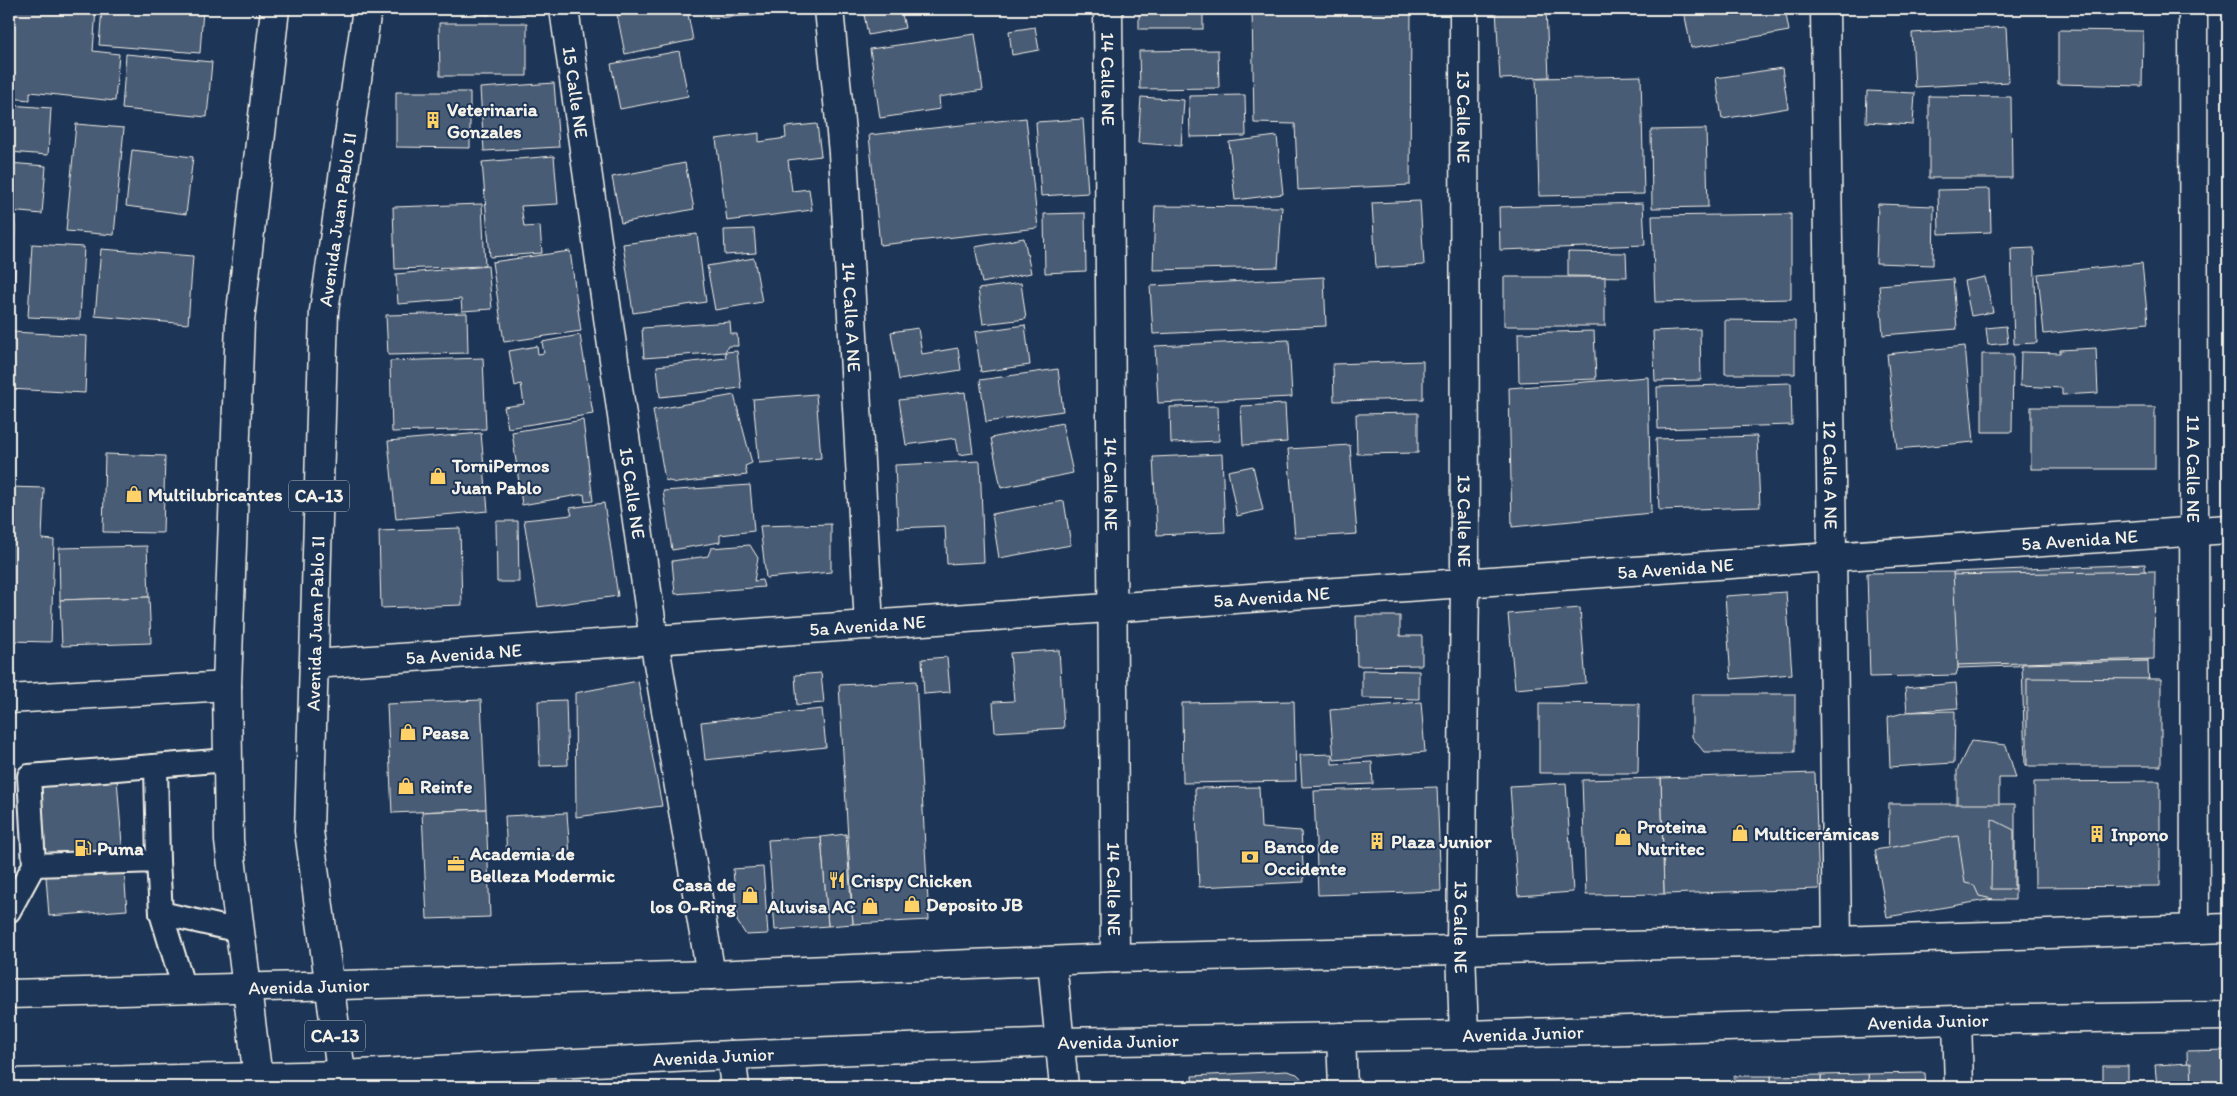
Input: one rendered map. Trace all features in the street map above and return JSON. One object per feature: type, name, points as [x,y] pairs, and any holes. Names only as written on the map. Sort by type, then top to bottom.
[{"type":"main road","points":[[258,1082],[230,841],[227,686],[240,321],[275,9]]},
{"type":"main road","name":"Avenida Juan Pablo II","points":[[342,1081],[309,831],[324,311],[367,9]]},
{"type":"main road","name":"15 Calle NE","points":[[564,9],[654,640],[711,975]]},
{"type":"main road","name":"14 Calle A NE","points":[[830,9],[843,163],[869,625]]},
{"type":"main road","name":"14 Calle NE","points":[[1108,9],[1115,958]]},
{"type":"main road","name":"13 Calle NE","points":[[1464,9],[1465,583],[1461,950],[1464,1034]]},
{"type":"main road","name":"12 Calle A NE","points":[[1825,9],[1837,941]]},
{"type":"main road","name":"11 A Calle NE","points":[[2193,9],[2196,531],[2195,929]]},
{"type":"main road","name":"5a Avenida NE","points":[[314,664],[2228,529]]},
{"type":"main road","points":[[9,700],[227,686]]},
{"type":"main road","name":"Avenida Junior","points":[[9,994],[711,975],[1115,958],[1837,941],[2228,928]]},
{"type":"main road","points":[[1052,961],[1058,1042],[1064,1087]]},
{"type":"main road","name":"Avenida Junior","points":[[9,1083],[342,1081],[731,1055],[1058,1042],[1464,1034],[1957,1020],[2228,1016]]},
{"type":"main road","points":[[1957,1020],[1959,1087]]},
{"type":"main road","points":[[1341,1037],[1343,1087]]},
{"type":"main road","points":[[731,1055],[735,1087]]},
{"type":"lane","points":[[9,912],[34,865],[29,776],[228,760]]},
{"type":"lane","points":[[156,766],[161,913],[184,989]]},
{"type":"lane","points":[[34,865],[158,861]]},
{"type":"lane","points":[[161,913],[240,930]]},
{"type":"building","points":[[9,9],[96,9],[93,51],[119,54],[115,101],[30,92],[30,100],[9,98]]},
{"type":"building","points":[[102,9],[203,9],[200,53],[99,45]]},
{"type":"building","points":[[441,9],[490,9],[489,15]]},
{"type":"building","points":[[496,9],[528,9],[527,14]]},
{"type":"building","points":[[616,9],[687,9],[693,40],[625,54]]},
{"type":"building","points":[[709,9],[802,9],[803,13],[709,18]]},
{"type":"building","points":[[863,9],[901,9],[905,28],[868,35]]},
{"type":"building","points":[[1139,9],[1203,9],[1203,29],[1139,29]]},
{"type":"building","points":[[1252,9],[1411,9],[1410,185],[1298,190],[1295,124],[1254,123]]},
{"type":"building","points":[[1496,9],[1546,9],[1549,77],[1500,79]]},
{"type":"building","points":[[1696,9],[1785,9],[1789,31],[1691,48],[1684,11]]},
{"type":"building","points":[[439,23],[527,23],[527,76],[440,76]]},
{"type":"building","points":[[1035,27],[1039,50],[1012,55],[1009,31]]},
{"type":"building","points":[[2006,27],[2009,82],[1915,87],[1912,33]]},
{"type":"building","points":[[2058,30],[2143,31],[2142,86],[2058,84]]},
{"type":"building","points":[[975,34],[983,90],[939,97],[940,109],[880,118],[870,49]]},
{"type":"building","points":[[1218,50],[1219,88],[1140,89],[1139,51]]},
{"type":"building","points":[[679,51],[688,96],[620,109],[611,64]]},
{"type":"building","points":[[126,54],[212,62],[207,117],[122,109]]},
{"type":"building","points":[[1782,68],[1788,108],[1722,119],[1716,78]]},
{"type":"building","points":[[1641,76],[1644,194],[1539,196],[1536,78]]},
{"type":"building","points":[[554,83],[559,147],[484,151],[480,88]]},
{"type":"building","points":[[1867,91],[1915,93],[1913,125],[1866,122]]},
{"type":"building","name":"Veterinaria Gonzales","points":[[396,92],[470,92],[470,148],[396,147]]},
{"type":"building","points":[[1245,95],[1246,136],[1190,137],[1189,96]]},
{"type":"building","points":[[1929,96],[2011,97],[2012,178],[1929,178]]},
{"type":"building","points":[[1141,97],[1184,100],[1181,146],[1138,143]]},
{"type":"building","points":[[9,105],[51,108],[48,155],[9,152]]},
{"type":"building","points":[[1026,118],[1038,228],[880,245],[869,135]]},
{"type":"building","points":[[1083,119],[1088,193],[1041,196],[1036,122]]},
{"type":"building","points":[[76,124],[124,128],[114,235],[66,231]]},
{"type":"building","points":[[817,124],[821,156],[788,160],[792,191],[809,189],[812,210],[727,221],[716,139],[759,133],[759,142],[786,138],[785,127]]},
{"type":"building","points":[[1706,129],[1708,207],[1652,208],[1651,130]]},
{"type":"building","points":[[1277,136],[1283,194],[1235,200],[1229,142]]},
{"type":"building","points":[[132,150],[193,157],[186,214],[126,206]]},
{"type":"building","points":[[554,156],[558,204],[521,206],[524,227],[540,226],[542,253],[490,257],[482,162]]},
{"type":"building","points":[[9,163],[46,166],[42,214],[9,211]]},
{"type":"building","points":[[685,163],[694,209],[621,223],[612,177]]},
{"type":"building","points":[[1990,189],[1991,232],[1939,234],[1938,190]]},
{"type":"building","points":[[1420,201],[1424,265],[1376,268],[1372,203]]},
{"type":"building","points":[[1643,203],[1645,245],[1500,250],[1499,207]]},
{"type":"building","points":[[482,204],[485,266],[395,269],[393,207]]},
{"type":"building","points":[[1878,204],[1934,206],[1933,265],[1876,263]]},
{"type":"building","points":[[1155,206],[1282,207],[1278,267],[1153,270]]},
{"type":"building","points":[[1085,213],[1086,271],[1045,273],[1044,214]]},
{"type":"building","points":[[1791,214],[1791,299],[1655,302],[1652,216]]},
{"type":"building","points":[[9,224],[15,225],[14,257],[9,256]]},
{"type":"building","points":[[754,229],[756,253],[725,255],[724,230]]},
{"type":"building","points":[[697,234],[706,302],[633,313],[623,244]]},
{"type":"building","points":[[1024,238],[1031,273],[982,283],[975,247]]},
{"type":"building","points":[[32,244],[84,247],[80,319],[28,317]]},
{"type":"building","points":[[2034,248],[2037,343],[2014,344],[2011,249]]},
{"type":"building","points":[[101,249],[193,256],[188,324],[95,316]]},
{"type":"building","points":[[570,251],[581,331],[504,342],[492,262]]},
{"type":"building","points":[[1568,252],[1626,253],[1627,277],[1568,276]]},
{"type":"building","points":[[754,258],[762,302],[715,310],[707,266]]},
{"type":"building","points":[[2142,263],[2148,323],[2044,334],[2038,274]]},
{"type":"building","points":[[488,266],[492,309],[462,311],[461,299],[398,304],[396,274]]},
{"type":"building","points":[[9,268],[15,268],[12,327],[9,327]]},
{"type":"building","points":[[1324,277],[1326,326],[1153,334],[1150,286]]},
{"type":"building","points":[[1504,277],[1605,277],[1605,326],[1504,326]]},
{"type":"building","points":[[1985,277],[1993,312],[1971,316],[1964,281]]},
{"type":"building","points":[[1953,279],[1957,329],[1883,335],[1879,285]]},
{"type":"building","points":[[1021,283],[1026,319],[983,324],[978,289]]},
{"type":"building","points":[[467,313],[468,353],[388,355],[386,315]]},
{"type":"building","points":[[1725,320],[1795,321],[1795,374],[1725,374]]},
{"type":"building","points":[[730,322],[731,334],[737,334],[738,346],[728,346],[725,352],[644,358],[642,328]]},
{"type":"building","points":[[1025,325],[1030,365],[981,372],[975,332]]},
{"type":"building","points":[[2006,326],[2008,343],[1988,345],[1986,328]]},
{"type":"building","points":[[918,328],[922,354],[958,348],[961,370],[899,380],[891,332]]},
{"type":"building","points":[[1700,329],[1701,380],[1655,381],[1653,331]]},
{"type":"building","points":[[1594,331],[1596,379],[1519,382],[1518,333]]},
{"type":"building","points":[[12,332],[87,336],[85,393],[9,389]]},
{"type":"building","points":[[580,335],[593,414],[508,428],[504,407],[524,404],[521,384],[515,386],[509,351],[537,346],[538,354],[544,353],[542,342]]},
{"type":"building","points":[[1289,340],[1292,397],[1158,403],[1155,346]]},
{"type":"building","points":[[1965,346],[1974,442],[1897,449],[1887,354]]},
{"type":"building","points":[[2096,348],[2098,393],[2062,395],[2062,388],[2020,386],[2021,352],[2060,353],[2060,350]]},
{"type":"building","points":[[737,351],[741,388],[660,397],[657,366],[726,358],[725,352]]},
{"type":"building","points":[[1982,354],[2013,354],[2012,432],[1982,432]]},
{"type":"building","points":[[483,358],[486,429],[392,432],[390,361]]},
{"type":"building","points":[[1423,361],[1423,399],[1334,401],[1333,364]]},
{"type":"building","points":[[1058,369],[1063,411],[986,422],[980,380]]},
{"type":"building","points":[[1648,377],[1651,513],[1512,527],[1509,388]]},
{"type":"building","points":[[1791,383],[1792,425],[1658,429],[1657,387]]},
{"type":"building","points":[[965,392],[973,453],[959,455],[956,438],[906,445],[899,400]]},
{"type":"building","points":[[816,394],[821,458],[759,463],[753,399]]},
{"type":"building","points":[[734,395],[752,463],[745,466],[747,475],[677,483],[665,480],[653,410]]},
{"type":"building","points":[[1285,404],[1287,442],[1243,445],[1241,406]]},
{"type":"building","points":[[1218,406],[1219,441],[1171,443],[1170,407]]},
{"type":"building","points":[[2031,407],[2155,407],[2155,469],[2031,469]]},
{"type":"building","points":[[1418,413],[1418,453],[1357,454],[1356,414]]},
{"type":"building","points":[[583,420],[593,501],[585,502],[584,494],[522,505],[512,432]]},
{"type":"building","points":[[1062,423],[1073,473],[1001,488],[991,438]]},
{"type":"building","name":"TorniPernos Juan Pablo","points":[[481,433],[488,511],[396,519],[388,441]]},
{"type":"building","points":[[1757,436],[1760,507],[1659,510],[1656,439]]},
{"type":"building","points":[[1350,445],[1357,534],[1295,538],[1288,449]]},
{"type":"building","name":"Multilubricantes","points":[[105,454],[165,456],[163,533],[103,532]]},
{"type":"building","points":[[1222,454],[1225,532],[1157,535],[1153,457]]},
{"type":"building","points":[[980,461],[984,562],[947,564],[945,526],[898,528],[895,465]]},
{"type":"building","points":[[1253,466],[1263,510],[1237,516],[1228,471]]},
{"type":"building","points":[[750,485],[754,531],[720,535],[720,542],[672,550],[663,491]]},
{"type":"building","points":[[9,487],[44,488],[42,539],[54,540],[51,642],[9,641]]},
{"type":"building","points":[[1064,501],[1071,545],[999,558],[992,514]]},
{"type":"building","points":[[604,503],[618,596],[538,607],[524,520],[572,515],[570,508]]},
{"type":"building","points":[[496,521],[518,521],[519,582],[497,582]]},
{"type":"building","points":[[831,524],[831,572],[766,578],[760,526]]},
{"type":"building","points":[[460,528],[462,605],[381,608],[379,531]]},
{"type":"building","points":[[750,545],[758,558],[754,581],[762,580],[764,587],[675,594],[672,561],[708,556],[711,548]]},
{"type":"building","points":[[147,546],[149,597],[60,600],[59,548]]},
{"type":"building","points":[[2145,564],[2148,661],[1958,668],[1953,572]]},
{"type":"building","points":[[2155,571],[2154,659],[1955,665],[1947,575]]},
{"type":"building","points":[[1953,572],[1958,668],[1956,675],[1870,677],[1867,573]]},
{"type":"building","points":[[1786,592],[1792,674],[1731,679],[1725,596]]},
{"type":"building","points":[[149,597],[151,643],[62,646],[60,600]]},
{"type":"building","points":[[1580,608],[1586,683],[1515,689],[1508,614]]},
{"type":"building","points":[[1356,616],[1400,616],[1400,636],[1422,636],[1422,665],[1357,666]]},
{"type":"building","points":[[1059,650],[1064,728],[995,732],[993,702],[1014,701],[1010,653]]},
{"type":"building","points":[[947,657],[950,692],[924,694],[922,659]]},
{"type":"building","points":[[2148,661],[2151,760],[2025,765],[2022,664]]},
{"type":"building","points":[[1362,670],[1419,671],[1419,699],[1362,698]]},
{"type":"building","points":[[821,673],[824,703],[797,705],[795,675]]},
{"type":"building","points":[[2027,678],[2161,679],[2161,766],[2027,766]]},
{"type":"building","points":[[638,681],[662,806],[576,817],[575,693]]},
{"type":"building","points":[[916,681],[929,920],[853,924],[839,685]]},
{"type":"building","points":[[1956,683],[1958,708],[1907,712],[1905,688]]},
{"type":"building","points":[[1692,694],[1795,694],[1795,752],[1704,752],[1692,737]]},
{"type":"building","points":[[481,700],[486,809],[392,813],[387,704]]},
{"type":"building","points":[[566,700],[568,765],[540,766],[538,701]]},
{"type":"building","points":[[1294,701],[1296,781],[1183,783],[1182,703]]},
{"type":"building","points":[[1421,702],[1425,752],[1334,760],[1330,710]]},
{"type":"building","points":[[1539,703],[1639,704],[1638,773],[1539,773]]},
{"type":"building","points":[[822,709],[826,747],[705,760],[701,722]]},
{"type":"building","points":[[1955,711],[1954,763],[1890,767],[1888,717],[1907,712]]},
{"type":"building","points":[[1971,741],[2006,745],[2016,778],[1999,778],[1999,810],[1957,810],[1957,770]]},
{"type":"building","points":[[1332,754],[1332,764],[1372,762],[1373,784],[1302,787],[1300,755]]},
{"type":"building","name":"Multicerámicas","points":[[1815,773],[1819,889],[1664,894],[1661,778]]},
{"type":"building","name":"Proteina Nutritec","points":[[1661,778],[1664,894],[1586,895],[1582,780]]},
{"type":"building","name":"Puma","points":[[117,779],[127,910],[49,916],[39,785]]},
{"type":"building","name":"Inpono","points":[[2160,781],[2160,886],[2035,887],[2034,782]]},
{"type":"building","points":[[1566,783],[1573,892],[1518,896],[1510,786]]},
{"type":"building","name":"Banco de Occidente","points":[[1259,787],[1261,828],[1301,831],[1304,882],[1199,887],[1195,788]]},
{"type":"building","name":"Plaza Junior","points":[[1437,787],[1441,891],[1318,895],[1314,791]]},
{"type":"building","points":[[1889,804],[2015,804],[2015,900],[1888,899]]},
{"type":"building","name":"Academia de Belleza Modermic","points":[[486,809],[490,917],[427,919],[422,812]]},
{"type":"building","points":[[567,813],[570,856],[507,859],[505,816]]},
{"type":"building","points":[[1992,819],[2014,830],[2014,889],[1991,889]]},
{"type":"building","name":"Crispy Chicken","points":[[846,834],[853,924],[828,926],[821,837]]},
{"type":"building","points":[[1958,836],[1965,883],[1974,885],[1979,896],[1993,899],[1887,917],[1875,850]]},
{"type":"building","points":[[821,837],[828,926],[775,930],[768,840]]},
{"type":"building","name":"Casa de los O-Ring","points":[[763,867],[768,934],[746,935],[737,921],[733,869]]},
{"type":"building","points":[[2228,1050],[2228,1087],[2188,1087],[2187,1051]]},
{"type":"building","points":[[2191,1063],[2192,1087],[2157,1087],[2155,1065]]},
{"type":"building","points":[[2103,1066],[2128,1066],[2128,1087],[2103,1087]]},
{"type":"building","points":[[1287,1071],[1297,1074],[1302,1079],[1302,1087],[1193,1087],[1192,1076]]},
{"type":"building","points":[[1925,1073],[1926,1087],[1869,1087],[1868,1074]]},
{"type":"building","points":[[1868,1074],[1869,1087],[1821,1087],[1821,1075]]},
{"type":"building","points":[[1821,1075],[1821,1087],[1771,1087],[1771,1076]]},
{"type":"building","points":[[1734,1076],[1771,1076],[1771,1087],[1734,1087]]},
{"type":"building","points":[[793,1081],[794,1087],[750,1087]]},
{"type":"building","points":[[1421,1082],[1421,1087],[1381,1087],[1381,1083]]},
{"type":"building","points":[[1613,1082],[1614,1087],[1579,1087]]},
{"type":"place","name":"Veterinaria Gonzales","points":[[433,120]]},
{"type":"place","name":"TorniPernos Juan Pablo","points":[[438,476]]},
{"type":"place","name":"Multilubricantes","points":[[134,494]]},
{"type":"place","name":"Peasa","points":[[408,732]]},
{"type":"place","name":"Reinfe","points":[[406,786]]},
{"type":"place","name":"Multicerámicas","points":[[1740,833]]},
{"type":"place","name":"Inpono","points":[[2097,834]]},
{"type":"place","name":"Proteina Nutritec","points":[[1623,837]]},
{"type":"place","name":"Plaza Junior","points":[[1377,841]]},
{"type":"place","name":"Puma","points":[[83,848]]},
{"type":"place","name":"Banco de Occidente","points":[[1250,857]]},
{"type":"place","name":"Academia de Belleza Modermic","points":[[456,864]]},
{"type":"place","name":"Crispy Chicken","points":[[837,880]]},
{"type":"place","name":"Casa de los O-Ring","points":[[750,895]]},
{"type":"place","name":"Deposito JB","points":[[912,904]]},
{"type":"place","name":"Aluvisa AC","points":[[870,906]]}]
